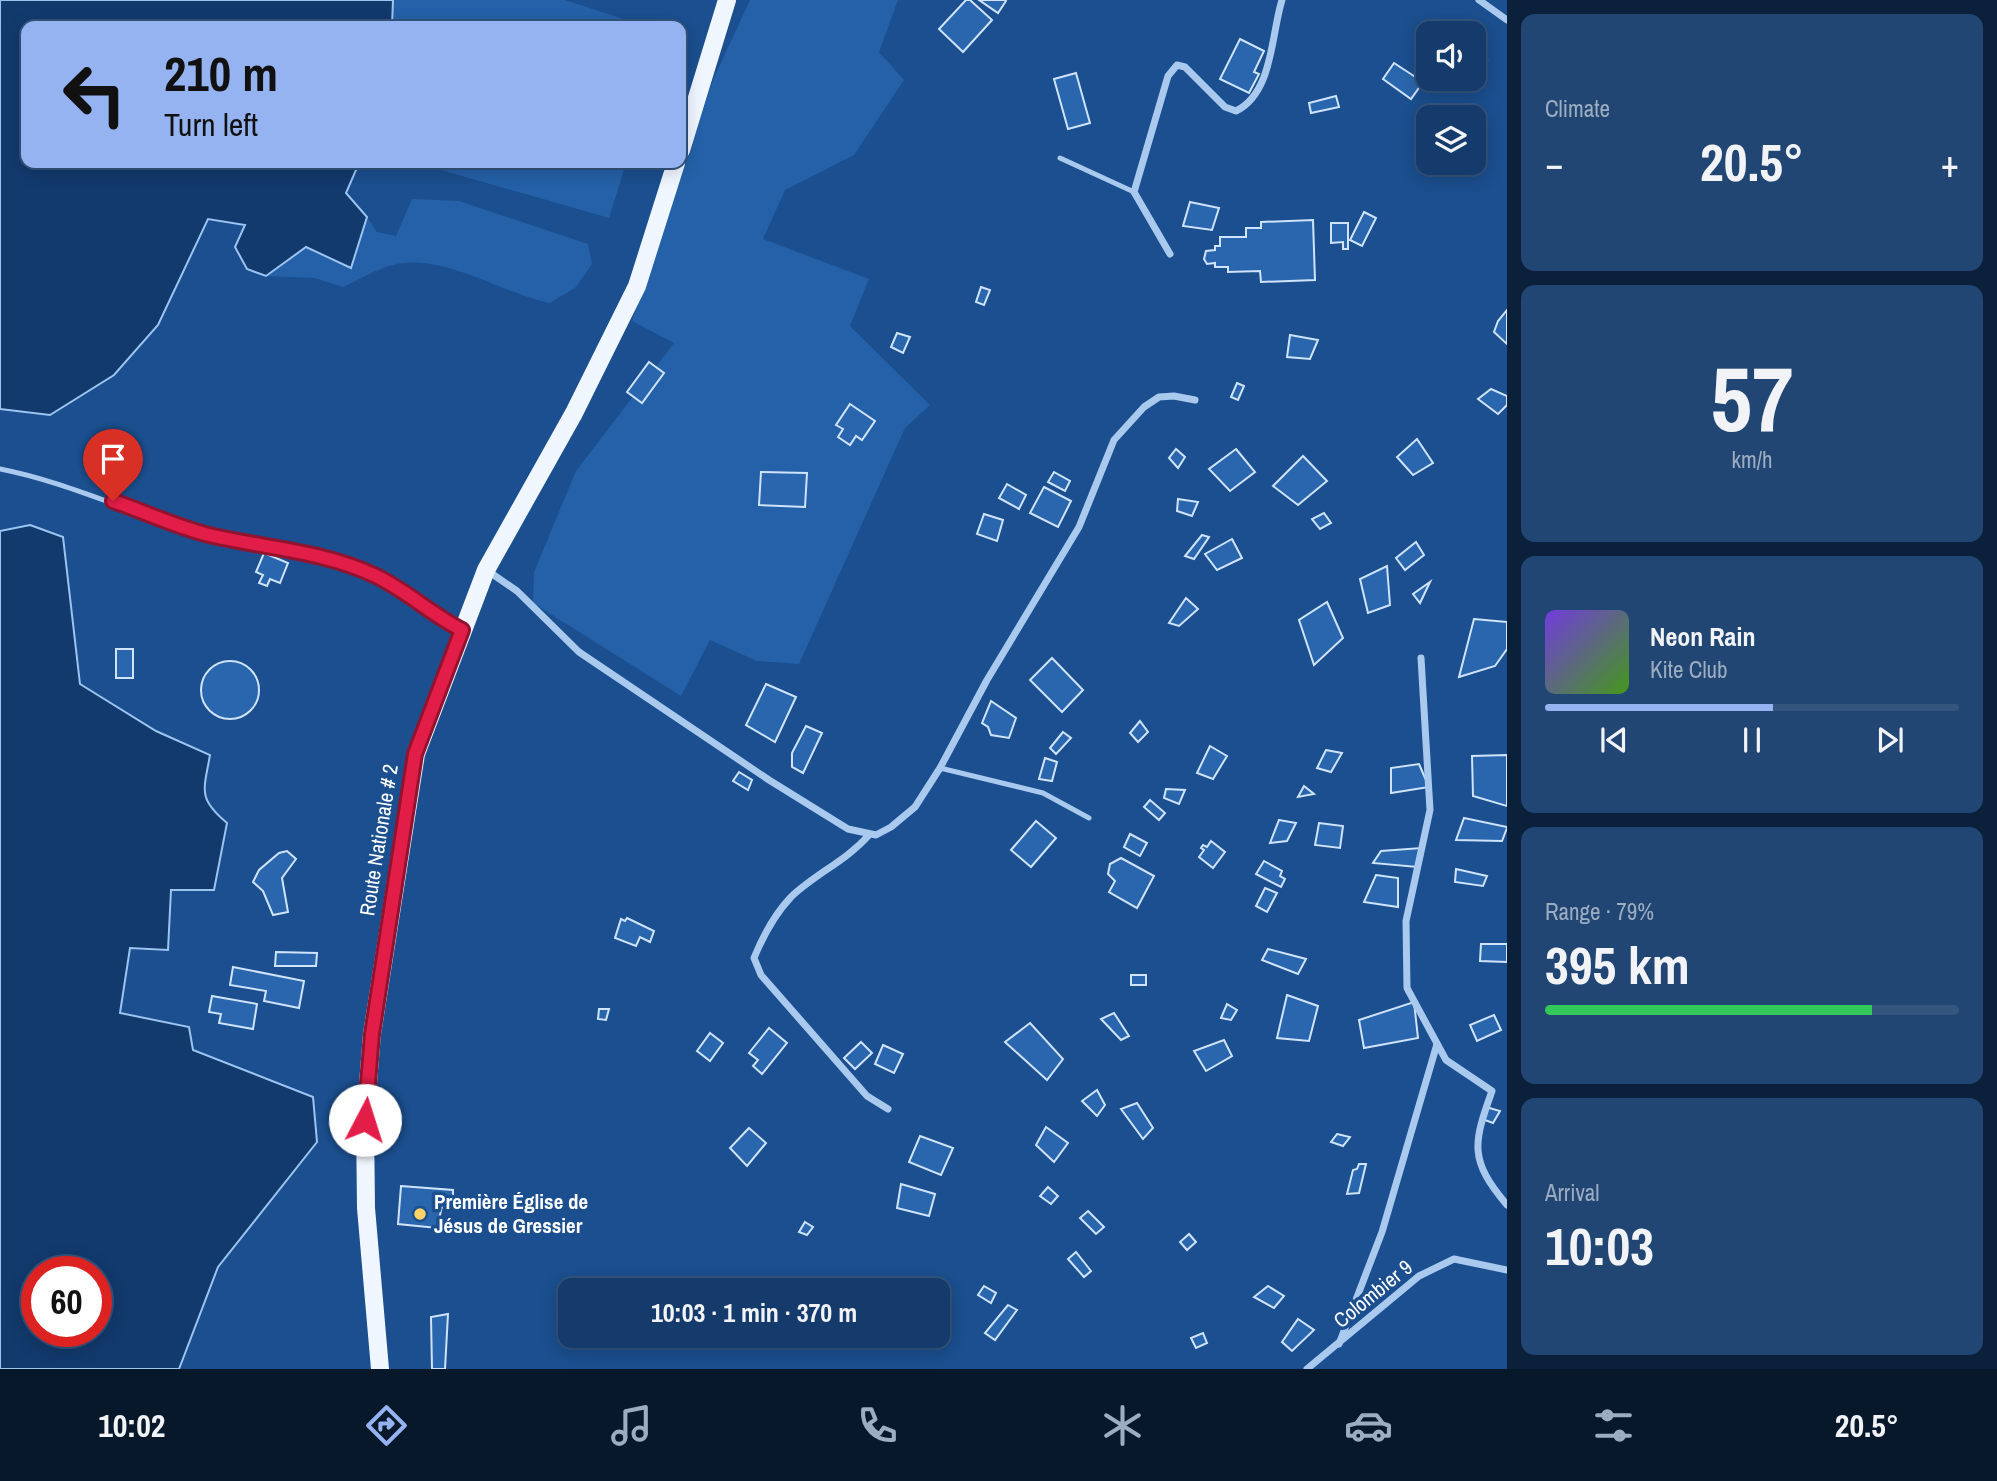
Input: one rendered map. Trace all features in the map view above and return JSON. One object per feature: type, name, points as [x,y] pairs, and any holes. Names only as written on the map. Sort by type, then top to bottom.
[{"type":"main road","points":[[686,134],[727,0]]},
{"type":"main road","name":"Route Nationale # 2","points":[[380,1369],[366,1208],[365,1120],[372,1034],[415,754],[486,570],[574,413],[637,286],[674,168]]},
{"type":"street","points":[[1170,254],[1134,192],[1168,76],[1177,65],[1185,68],[1225,107],[1236,111],[1247,105],[1261,87],[1282,0]]},
{"type":"street","points":[[1479,0],[1507,20]]},
{"type":"street","points":[[888,1109],[867,1096],[761,975],[754,958],[764,934],[792,897],[846,857],[869,835],[891,827],[915,807],[1079,527],[1114,440],[1144,407],[1159,397],[1174,396],[1195,400]]},
{"type":"street","points":[[486,570],[517,591],[579,652],[769,780],[848,829],[869,835]]},
{"type":"street","points":[[1421,658],[1430,810],[1406,921],[1407,988],[1446,1060],[1492,1091],[1476,1136],[1485,1179],[1507,1205]]},
{"type":"street","points":[[1339,1344],[1382,1232],[1437,1044]]},
{"type":"street","name":"Colombier 9","points":[[1307,1369],[1419,1276],[1454,1259],[1507,1270]]},
{"type":"lane","points":[[1060,158],[1134,192]]},
{"type":"lane","points":[[0,469],[90,492],[207,535],[331,559],[375,575],[410,596],[436,617],[462,630]]},
{"type":"lane","points":[[940,768],[1043,793],[1089,818]]},
{"type":"shaded area","points":[[0,0],[393,0],[392,21],[21,21],[21,168],[357,168],[346,193],[367,217],[351,268],[306,247],[266,276],[247,269],[235,247],[245,225],[208,219],[158,325],[114,375],[50,415],[0,409]]},
{"type":"shaded area","points":[[393,0],[565,0],[630,21],[392,21]]},
{"type":"shaded area","points":[[750,0],[898,0],[879,52],[904,80],[854,155],[785,190],[763,239],[869,279],[850,326],[930,405],[905,428],[799,664],[757,661],[710,640],[681,696],[533,603],[534,572],[576,471],[674,343],[632,321],[683,168],[686,168],[686,160],[713,80]]},
{"type":"shaded area","points":[[434,168],[624,168],[609,218]]},
{"type":"shaded area","points":[[412,199],[459,201],[588,244],[592,264],[576,287],[550,303],[432,264],[393,265],[343,287],[314,278],[266,276],[306,247],[351,268],[367,217],[377,232],[396,236]]},
{"type":"shaded area","points":[[30,525],[63,537],[80,684],[156,731],[210,755],[205,793],[211,807],[227,823],[214,890],[171,890],[168,950],[130,948],[120,1013],[189,1027],[193,1050],[313,1097],[317,1142],[218,1267],[179,1369],[0,1369],[0,531]]},
{"type":"building","points":[[966,0],[970,0],[992,20],[963,52],[939,29]]},
{"type":"building","points":[[979,0],[1005,0],[1006,1],[998,13]]},
{"type":"building","points":[[1240,39],[1264,51],[1254,72],[1259,74],[1249,93],[1220,79]]},
{"type":"building","points":[[1394,63],[1416,77],[1417,91],[1411,99],[1383,79]]},
{"type":"building","points":[[1076,73],[1090,123],[1068,129],[1054,79]]},
{"type":"building","points":[[1336,96],[1339,107],[1311,113],[1309,103]]},
{"type":"building","points":[[1190,202],[1219,208],[1212,230],[1183,226]]},
{"type":"building","points":[[1364,212],[1376,218],[1362,246],[1350,240]]},
{"type":"building","points":[[1313,220],[1315,280],[1261,282],[1260,271],[1228,272],[1228,267],[1215,267],[1215,263],[1207,264],[1204,259],[1206,251],[1220,246],[1220,237],[1246,237],[1246,228],[1261,228],[1261,222]]},
{"type":"building","points":[[1331,223],[1348,223],[1348,249],[1343,249],[1343,242],[1331,243]]},
{"type":"building","points":[[981,287],[990,290],[984,305],[976,302]]},
{"type":"building","points":[[1507,310],[1507,344],[1494,332],[1498,321]]},
{"type":"building","points":[[897,333],[910,337],[903,353],[891,347]]},
{"type":"building","points":[[1290,335],[1318,340],[1310,359],[1287,357]]},
{"type":"building","points":[[649,362],[664,373],[642,403],[627,392]]},
{"type":"building","points":[[1237,383],[1244,386],[1238,400],[1231,397]]},
{"type":"building","points":[[1491,389],[1507,396],[1507,405],[1498,414],[1478,399]]},
{"type":"building","points":[[850,404],[875,421],[862,440],[856,436],[850,445],[838,437],[843,429],[836,425]]},
{"type":"building","points":[[1417,439],[1433,463],[1413,475],[1397,457]]},
{"type":"building","points":[[1176,449],[1185,457],[1178,468],[1169,458]]},
{"type":"building","points":[[1236,449],[1255,472],[1230,491],[1209,469]]},
{"type":"building","points":[[1303,456],[1327,481],[1298,505],[1273,486]]},
{"type":"building","points":[[761,472],[807,473],[805,507],[759,505]]},
{"type":"building","points":[[1054,472],[1070,481],[1065,491],[1048,482]]},
{"type":"building","points":[[1007,484],[1026,495],[1019,509],[999,498]]},
{"type":"building","points":[[1044,487],[1071,501],[1058,527],[1030,513]]},
{"type":"building","points":[[1178,499],[1198,502],[1192,516],[1177,511]]},
{"type":"building","points":[[1324,513],[1331,523],[1320,529],[1312,519]]},
{"type":"building","points":[[984,514],[1003,520],[997,541],[977,534]]},
{"type":"building","points":[[1202,535],[1209,537],[1194,559],[1185,556]]},
{"type":"building","points":[[1232,539],[1242,558],[1217,570],[1205,554]]},
{"type":"building","points":[[1416,542],[1424,555],[1405,570],[1396,558]]},
{"type":"building","points":[[264,553],[288,563],[280,583],[270,579],[267,586],[259,583],[263,575],[256,572]]},
{"type":"building","points":[[1387,566],[1390,605],[1368,613],[1360,579]]},
{"type":"building","points":[[1430,582],[1420,603],[1413,594]]},
{"type":"building","points":[[1186,598],[1198,609],[1179,626],[1169,623]]},
{"type":"building","points":[[1327,602],[1343,638],[1314,665],[1299,620]]},
{"type":"building","points":[[1474,619],[1507,622],[1507,649],[1495,666],[1459,677]]},
{"type":"building","points":[[116,649],[133,649],[133,678],[116,678]]},
{"type":"building","points":[[1052,658],[1083,690],[1062,712],[1030,680]]},
{"type":"building","points":[[230,661],[241,663],[254,674],[259,690],[257,701],[246,714],[230,719],[219,717],[206,706],[201,690],[203,679],[214,666]]},
{"type":"building","points":[[766,684],[796,697],[775,742],[746,725]]},
{"type":"building","points":[[991,701],[1016,718],[1009,738],[991,735],[988,727],[982,723]]},
{"type":"building","points":[[1140,721],[1148,732],[1138,742],[1130,733]]},
{"type":"building","points":[[806,726],[822,733],[803,773],[792,767],[792,753]]},
{"type":"building","points":[[1063,732],[1071,738],[1056,754],[1050,748]]},
{"type":"building","points":[[1210,746],[1227,756],[1213,779],[1197,773]]},
{"type":"building","points":[[1326,750],[1342,753],[1331,772],[1317,768]]},
{"type":"building","points":[[1507,755],[1507,806],[1473,796],[1472,756]]},
{"type":"building","points":[[1045,758],[1057,762],[1052,781],[1039,779]]},
{"type":"building","points":[[1419,764],[1429,787],[1391,793],[1391,768]]},
{"type":"building","points":[[739,772],[752,780],[748,790],[733,781]]},
{"type":"building","points":[[1304,786],[1314,794],[1298,797]]},
{"type":"building","points":[[1166,789],[1185,790],[1179,804],[1164,798]]},
{"type":"building","points":[[1150,800],[1165,813],[1159,820],[1144,807]]},
{"type":"building","points":[[1464,818],[1507,827],[1502,841],[1456,840]]},
{"type":"building","points":[[1279,820],[1296,823],[1287,841],[1270,843]]},
{"type":"building","points":[[1036,821],[1056,838],[1031,867],[1011,850]]},
{"type":"building","points":[[1319,823],[1343,826],[1340,848],[1315,845]]},
{"type":"building","points":[[1130,834],[1147,843],[1140,856],[1124,847]]},
{"type":"building","points":[[1211,841],[1225,852],[1213,868],[1199,857],[1204,850],[1201,848],[1203,845],[1207,847]]},
{"type":"building","points":[[1421,848],[1417,867],[1373,863],[1381,851]]},
{"type":"building","points":[[287,851],[296,859],[282,878],[288,912],[273,915],[263,891],[253,882],[259,870],[279,853]]},
{"type":"building","points":[[1121,858],[1154,876],[1137,908],[1109,892],[1115,881],[1108,874],[1110,864]]},
{"type":"building","points":[[1264,861],[1282,871],[1280,876],[1285,879],[1281,887],[1256,874]]},
{"type":"building","points":[[1456,869],[1487,876],[1483,886],[1455,882]]},
{"type":"building","points":[[1376,875],[1398,878],[1398,907],[1364,902]]},
{"type":"building","points":[[1265,888],[1277,893],[1267,912],[1256,906]]},
{"type":"building","points":[[627,918],[654,931],[650,942],[640,937],[636,946],[615,938],[621,919],[625,921]]},
{"type":"building","points":[[1481,944],[1507,944],[1507,962],[1480,961]]},
{"type":"building","points":[[1268,949],[1306,959],[1298,974],[1262,960]]},
{"type":"building","points":[[276,952],[317,953],[316,966],[275,966]]},
{"type":"building","points":[[233,967],[304,981],[299,1008],[264,1001],[266,991],[230,985]]},
{"type":"building","points":[[1131,975],[1146,975],[1146,985],[1131,985]]},
{"type":"building","points":[[1287,995],[1318,1006],[1309,1041],[1277,1038]]},
{"type":"building","points":[[212,996],[257,1004],[253,1029],[219,1023],[221,1014],[209,1012]]},
{"type":"building","points":[[1414,1002],[1418,1038],[1364,1048],[1359,1020]]},
{"type":"building","points":[[1227,1004],[1237,1010],[1231,1020],[1221,1018]]},
{"type":"building","points":[[599,1009],[609,1009],[606,1020],[598,1019]]},
{"type":"building","points":[[1114,1013],[1129,1036],[1121,1040],[1101,1019]]},
{"type":"building","points":[[1494,1015],[1501,1030],[1477,1041],[1470,1025]]},
{"type":"building","points":[[1030,1023],[1063,1059],[1047,1080],[1005,1042]]},
{"type":"building","points":[[769,1028],[787,1043],[762,1074],[753,1066],[758,1060],[749,1053]]},
{"type":"building","points":[[710,1033],[723,1043],[710,1061],[697,1051]]},
{"type":"building","points":[[1224,1040],[1232,1056],[1206,1071],[1194,1051]]},
{"type":"building","points":[[861,1042],[872,1053],[855,1069],[844,1058]]},
{"type":"building","points":[[883,1045],[903,1054],[894,1073],[875,1064]]},
{"type":"building","points":[[1097,1090],[1105,1105],[1097,1116],[1082,1101]]},
{"type":"building","points":[[1137,1103],[1153,1128],[1143,1139],[1121,1109]]},
{"type":"building","points":[[1486,1107],[1500,1111],[1493,1123],[1482,1119]]},
{"type":"building","points":[[1046,1127],[1068,1143],[1054,1162],[1036,1145]]},
{"type":"building","points":[[749,1128],[766,1143],[747,1166],[730,1148]]},
{"type":"building","points":[[1337,1134],[1350,1137],[1343,1146],[1331,1142]]},
{"type":"building","points":[[920,1136],[953,1148],[941,1175],[909,1162]]},
{"type":"building","points":[[1359,1164],[1366,1164],[1359,1193],[1347,1194],[1353,1170],[1357,1169]]},
{"type":"building","points":[[901,1184],[935,1194],[929,1216],[897,1208]]},
{"type":"building","name":"Première Église de Jésus de Gressier","points":[[401,1186],[453,1190],[453,1203],[443,1202],[437,1228],[398,1224]]},
{"type":"building","points":[[1048,1187],[1058,1196],[1051,1204],[1040,1196]]},
{"type":"building","points":[[1088,1211],[1104,1227],[1096,1234],[1080,1218]]},
{"type":"building","points":[[805,1222],[813,1227],[807,1235],[799,1232]]},
{"type":"building","points":[[1189,1234],[1196,1242],[1187,1250],[1180,1242]]},
{"type":"building","points":[[1076,1252],[1091,1271],[1084,1277],[1068,1259]]},
{"type":"building","points":[[984,1286],[996,1293],[991,1303],[978,1295]]},
{"type":"building","points":[[1268,1286],[1284,1296],[1274,1308],[1254,1297]]},
{"type":"building","points":[[1008,1305],[1017,1310],[995,1340],[985,1333]]},
{"type":"building","points":[[448,1314],[445,1369],[432,1369],[431,1317]]},
{"type":"building","points":[[1298,1319],[1314,1330],[1292,1351],[1282,1342]]},
{"type":"building","points":[[1203,1333],[1207,1343],[1196,1348],[1191,1338]]},
{"type":"place","name":"Première Église de Jésus de Gressier","points":[[420,1214]]},
{"type":"route","points":[[113,501],[207,535],[331,559],[375,575],[410,596],[436,617],[462,630],[437,702],[415,754],[372,1034],[365,1120]]}]
